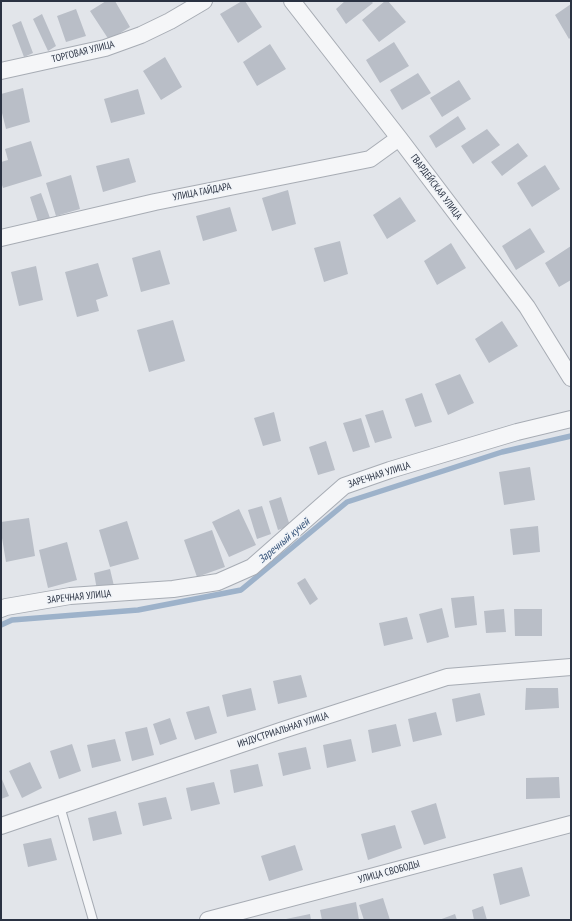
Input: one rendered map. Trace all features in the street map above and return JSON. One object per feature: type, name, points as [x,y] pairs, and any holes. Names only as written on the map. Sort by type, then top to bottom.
[{"type":"street","name":"ТОРГОВАЯ УЛИЦА","points":[[1,71],[105,48],[141,35],[165,24],[204,1]]},
{"type":"street","name":"ГВАРДЕЙСКАЯ УЛИЦА","points":[[292,1],[527,307],[571,378]]},
{"type":"street","name":"УЛИЦА ГАЙДАРА","points":[[1,238],[155,202],[370,159],[398,138]]},
{"type":"street","name":"ЗАРЕЧНАЯ УЛИЦА","points":[[1,609],[70,596],[173,589],[218,582],[252,567],[344,486],[390,470],[517,432],[571,419]]},
{"type":"street","name":"ИНДУСТРИАЛЬНАЯ УЛИЦА","points":[[1,826],[283,730],[447,677],[571,667]]},
{"type":"street","name":"УЛИЦА СВОБОДЫ","points":[[208,920],[571,824]]},
{"type":"lane","points":[[60,806],[93,920]]},
{"type":"building","points":[[106,1],[115,1],[130,27],[109,40],[90,11]]},
{"type":"building","points":[[242,1],[245,1],[262,27],[238,43],[220,14]]},
{"type":"building","points":[[345,1],[371,1],[373,3],[346,24],[336,9]]},
{"type":"building","points":[[385,1],[388,1],[406,22],[379,42],[362,20]]},
{"type":"building","points":[[571,4],[571,37],[569,39],[555,15]]},
{"type":"building","points":[[76,9],[86,36],[66,42],[57,16]]},
{"type":"building","points":[[42,14],[56,46],[48,51],[33,19]]},
{"type":"building","points":[[21,21],[33,53],[24,57],[12,25]]},
{"type":"building","points":[[394,42],[409,66],[380,83],[366,60]]},
{"type":"building","points":[[270,44],[286,69],[257,86],[243,62]]},
{"type":"building","points":[[165,57],[182,87],[161,100],[143,71]]},
{"type":"building","points":[[418,73],[431,93],[402,110],[390,90]]},
{"type":"building","points":[[459,80],[471,99],[442,117],[430,98]]},
{"type":"building","points":[[23,88],[30,122],[6,129],[1,109],[1,94]]},
{"type":"building","points":[[138,89],[145,114],[111,123],[104,99]]},
{"type":"building","points":[[458,116],[466,129],[436,148],[429,136]]},
{"type":"building","points":[[487,129],[500,145],[473,164],[461,146]]},
{"type":"building","points":[[31,141],[42,176],[3,188],[1,182],[1,162],[8,160],[5,149]]},
{"type":"building","points":[[518,143],[528,156],[502,176],[491,162]]},
{"type":"building","points":[[129,158],[136,182],[103,192],[96,166]]},
{"type":"building","points":[[545,165],[560,189],[532,207],[517,183]]},
{"type":"building","points":[[71,175],[80,209],[56,216],[46,183]]},
{"type":"building","points":[[288,190],[296,224],[272,231],[262,198]]},
{"type":"building","points":[[41,193],[50,218],[38,222],[30,197]]},
{"type":"building","points":[[400,197],[416,221],[387,239],[373,215]]},
{"type":"building","points":[[230,207],[237,231],[203,241],[196,216]]},
{"type":"building","points":[[530,228],[545,252],[516,270],[502,246]]},
{"type":"building","points":[[340,241],[348,274],[324,282],[314,248]]},
{"type":"building","points":[[451,243],[466,268],[437,285],[424,261]]},
{"type":"building","points":[[571,246],[571,280],[559,287],[545,263]]},
{"type":"building","points":[[160,250],[170,284],[141,292],[132,258]]},
{"type":"building","points":[[98,263],[108,296],[96,300],[99,311],[77,317],[65,272]]},
{"type":"building","points":[[36,266],[43,300],[19,306],[11,272]]},
{"type":"building","points":[[173,320],[185,361],[149,372],[137,330]]},
{"type":"building","points":[[502,321],[518,346],[489,363],[475,339]]},
{"type":"building","points":[[460,374],[474,403],[448,415],[435,384]]},
{"type":"building","points":[[422,393],[432,422],[415,427],[405,399]]},
{"type":"building","points":[[383,410],[392,438],[375,443],[365,415]]},
{"type":"building","points":[[274,412],[281,441],[263,446],[254,418]]},
{"type":"building","points":[[361,418],[370,447],[353,452],[343,423]]},
{"type":"building","points":[[326,441],[335,470],[318,475],[309,447]]},
{"type":"building","points":[[530,467],[535,500],[504,505],[499,472]]},
{"type":"building","points":[[281,497],[290,526],[278,530],[269,501]]},
{"type":"building","points":[[262,506],[271,534],[257,539],[248,510]]},
{"type":"building","points":[[239,509],[256,545],[229,557],[212,522]]},
{"type":"building","points":[[29,518],[35,556],[6,562],[1,532],[1,522]]},
{"type":"building","points":[[127,521],[139,559],[110,567],[99,530]]},
{"type":"building","points":[[538,526],[540,552],[513,555],[510,529]]},
{"type":"building","points":[[212,530],[225,567],[197,577],[184,540]]},
{"type":"building","points":[[67,542],[77,580],[48,588],[39,550]]},
{"type":"building","points":[[110,569],[114,586],[97,590],[94,573]]},
{"type":"building","points":[[305,578],[318,599],[310,605],[297,583]]},
{"type":"building","points":[[474,596],[477,625],[455,628],[451,598]]},
{"type":"building","points":[[442,608],[449,637],[427,643],[419,614]]},
{"type":"building","points":[[504,609],[506,632],[486,633],[484,611]]},
{"type":"building","points":[[514,609],[542,609],[542,636],[515,636]]},
{"type":"building","points":[[407,617],[413,639],[384,646],[379,623]]},
{"type":"building","points":[[301,675],[307,697],[278,704],[273,681]]},
{"type":"building","points":[[251,688],[256,710],[227,717],[222,695]]},
{"type":"building","points":[[526,688],[558,688],[559,708],[525,710]]},
{"type":"building","points":[[480,693],[485,715],[456,722],[452,699]]},
{"type":"building","points":[[209,706],[217,733],[195,740],[186,712]]},
{"type":"building","points":[[436,712],[442,735],[413,742],[408,719]]},
{"type":"building","points":[[170,718],[177,739],[160,745],[153,724]]},
{"type":"building","points":[[396,724],[401,746],[372,753],[368,730]]},
{"type":"building","points":[[147,727],[154,755],[132,761],[125,732]]},
{"type":"building","points":[[115,739],[121,761],[92,768],[87,745]]},
{"type":"building","points":[[351,739],[356,761],[327,768],[323,745]]},
{"type":"building","points":[[72,744],[81,771],[59,779],[50,751]]},
{"type":"building","points":[[306,747],[311,769],[283,776],[278,753]]},
{"type":"building","points":[[30,762],[42,788],[22,798],[9,771]]},
{"type":"building","points":[[258,764],[263,786],[234,793],[230,770]]},
{"type":"building","points":[[1,777],[9,796],[1,799]]},
{"type":"building","points":[[559,777],[560,798],[526,799],[526,778]]},
{"type":"building","points":[[214,782],[220,804],[191,811],[186,788]]},
{"type":"building","points":[[166,797],[172,819],[143,826],[138,803]]},
{"type":"building","points":[[436,803],[446,838],[424,845],[411,811]]},
{"type":"building","points":[[116,811],[122,834],[93,841],[88,818]]},
{"type":"building","points":[[395,825],[402,848],[368,860],[361,834]]},
{"type":"building","points":[[51,838],[57,860],[28,867],[23,844]]},
{"type":"building","points":[[295,845],[303,870],[269,881],[261,856]]},
{"type":"building","points":[[522,867],[530,896],[500,905],[493,874]]},
{"type":"building","points":[[383,898],[390,920],[364,920],[359,905]]},
{"type":"building","points":[[356,902],[359,920],[322,920],[320,910]]},
{"type":"building","points":[[483,906],[487,920],[474,920],[472,910]]},
{"type":"building","points":[[310,914],[311,920],[286,920],[286,919]]},
{"type":"building","points":[[455,914],[457,920],[439,920]]},
{"type":"waterway","name":"Заречный кучей","points":[[1,625],[12,620],[138,610],[241,590],[347,502],[502,452],[571,436]]}]
